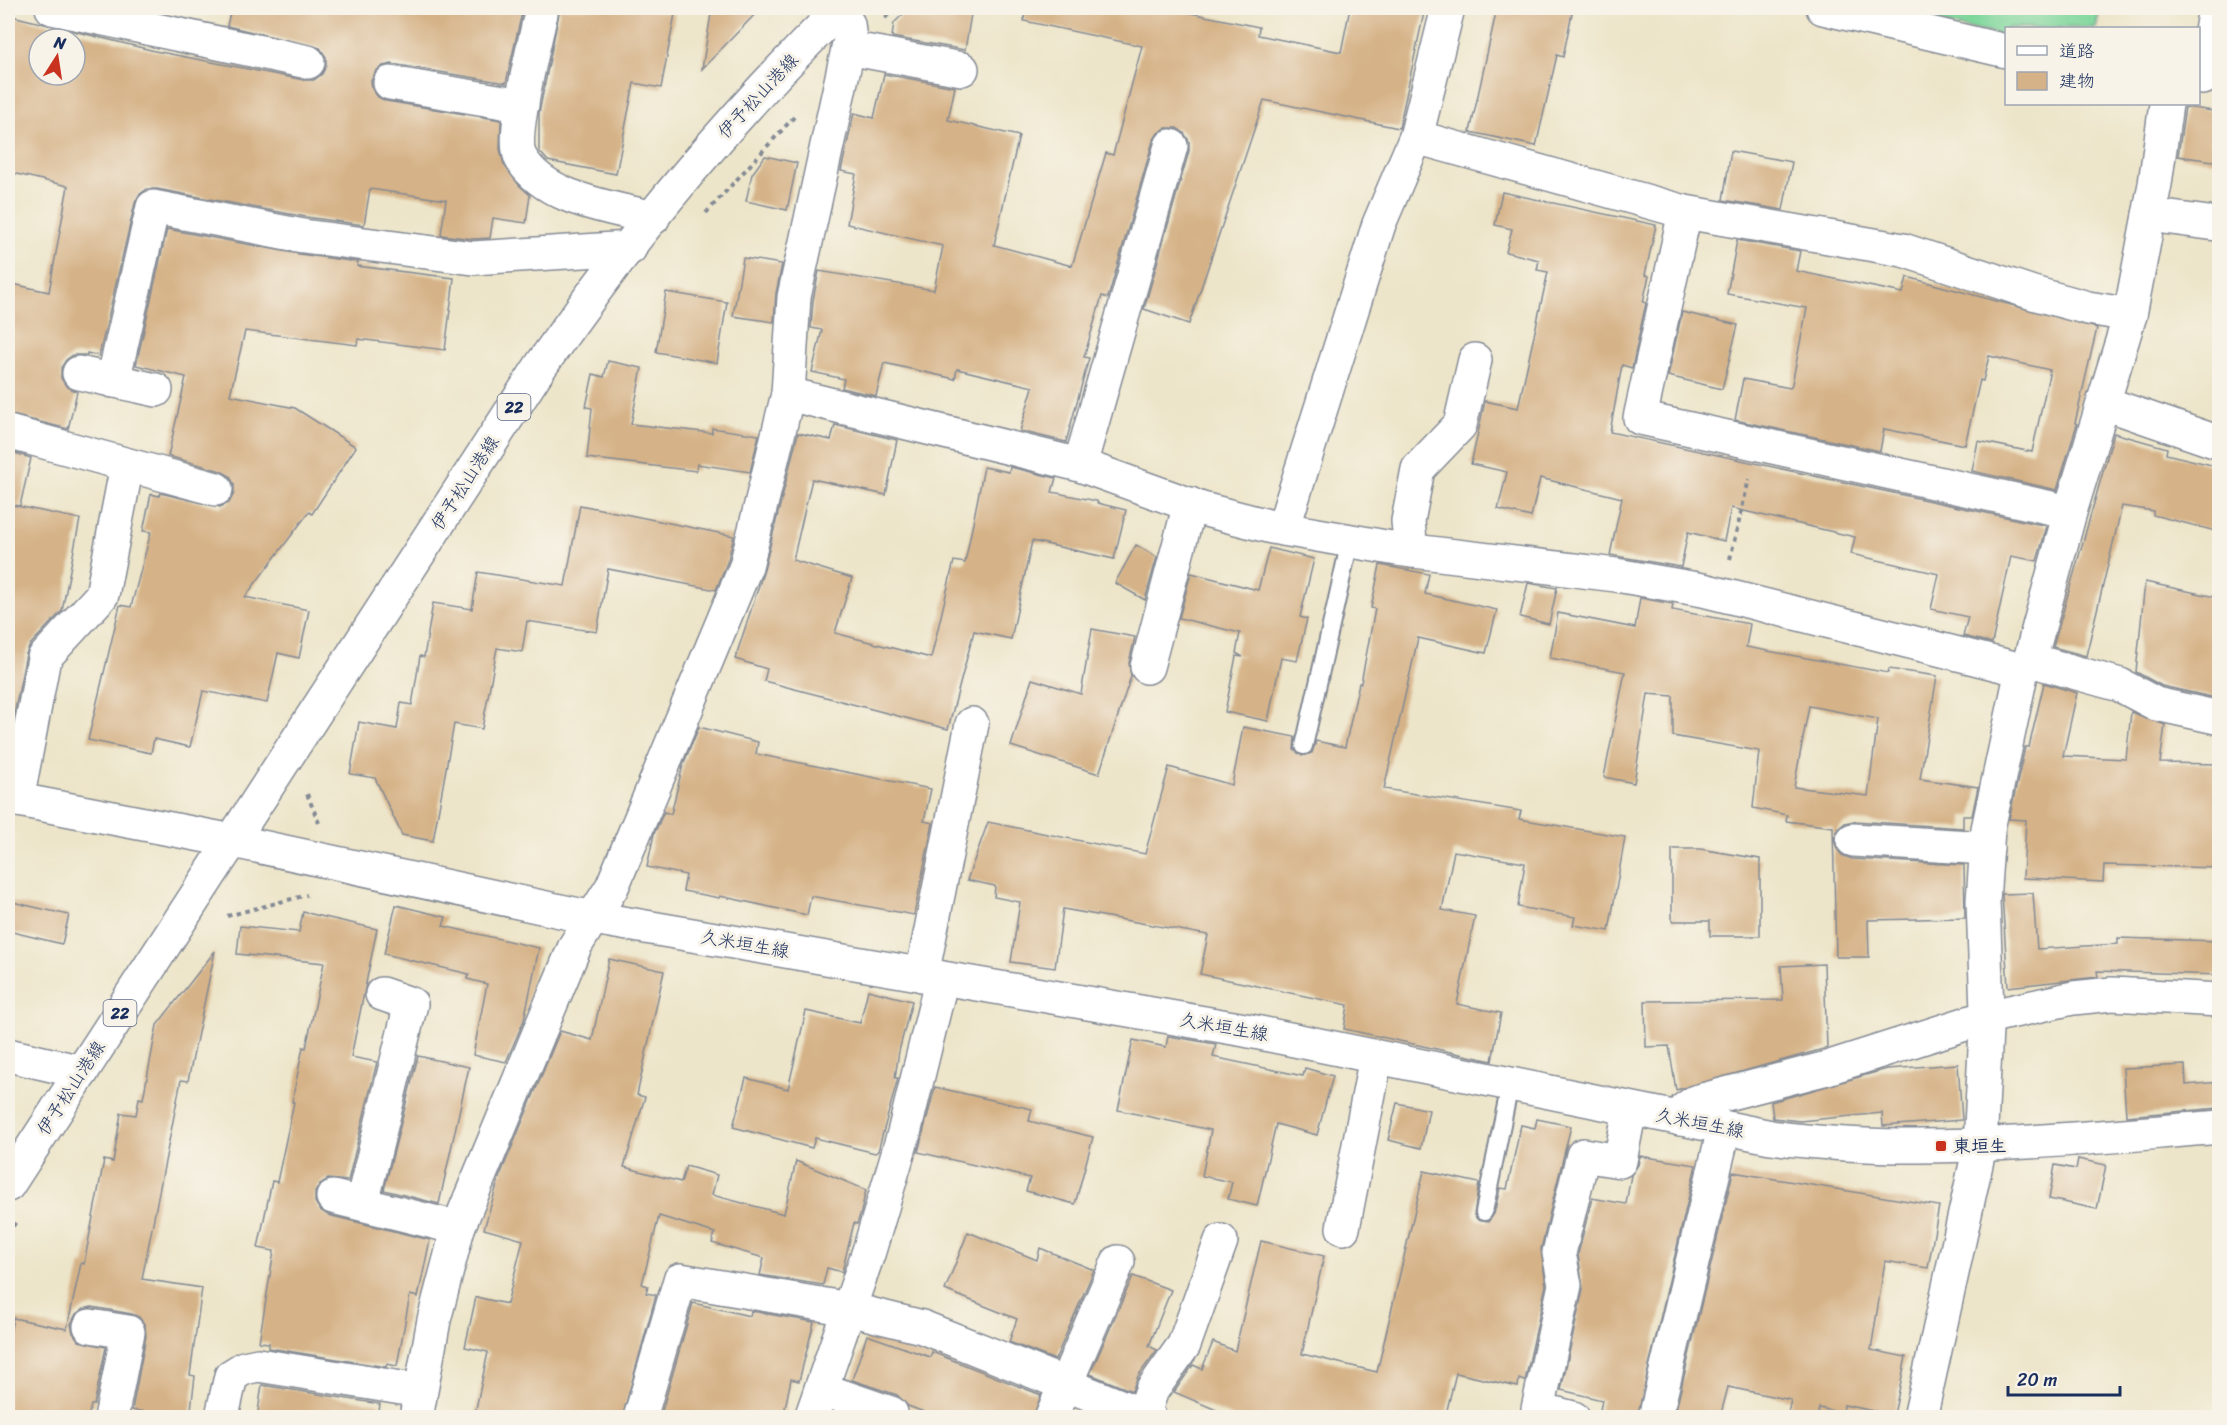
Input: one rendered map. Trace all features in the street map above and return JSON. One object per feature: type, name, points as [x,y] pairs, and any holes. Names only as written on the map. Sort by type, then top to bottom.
[{"type":"street","points":[[51,8],[308,62]]},
{"type":"street","points":[[542,8],[518,130],[520,158],[536,177],[558,190],[584,200],[653,218]]},
{"type":"street","points":[[1283,529],[1379,224],[1416,137],[1448,8]]},
{"type":"street","points":[[1823,8],[2005,51]]},
{"type":"street","points":[[2207,79],[2215,8]]},
{"type":"street","points":[[222,1416],[231,1376],[244,1368],[258,1365],[418,1404],[434,1320],[458,1228],[575,946],[612,887],[746,566],[788,394],[794,297],[852,48],[850,32],[840,9]]},
{"type":"street","name":"伊予松山港線","points":[[8,1185],[540,367],[584,304],[735,121],[840,9]]},
{"type":"street","points":[[852,48],[962,69]]},
{"type":"street","points":[[390,83],[522,105]]},
{"type":"street","points":[[1920,1418],[1980,1146],[1987,1017],[1983,901],[1990,817],[2026,665],[2130,315],[2150,215],[2166,105]]},
{"type":"street","points":[[1416,137],[1685,212],[1903,250],[2088,308],[2130,315]]},
{"type":"street","points":[[1080,465],[1151,175],[1171,146]]},
{"type":"street","points":[[113,381],[153,207],[303,236],[472,258],[630,248]]},
{"type":"street","points":[[1685,212],[1640,418],[2070,512]]},
{"type":"street","points":[[2150,215],[2216,224]]},
{"type":"street","points":[[1411,551],[1408,521],[1418,469],[1460,425],[1475,360]]},
{"type":"street","points":[[80,374],[156,390]]},
{"type":"street","points":[[788,394],[1080,465],[1190,504],[1283,529],[1411,551],[1616,575],[1721,595],[2120,685],[2156,704],[2220,718]]},
{"type":"street","points":[[2104,403],[2220,443]]},
{"type":"street","points":[[8,432],[216,489]]},
{"type":"street","points":[[127,465],[102,595],[44,658],[12,799],[233,841]]},
{"type":"street","points":[[1147,667],[1190,504]]},
{"type":"street","points":[[891,1413],[816,1403],[849,1309],[904,1133],[932,976],[972,724]]},
{"type":"street","points":[[1853,840],[1987,848]]},
{"type":"street","name":"久米垣生線","points":[[233,841],[592,918],[1245,1030],[1724,1129],[1805,1141],[1980,1146],[2220,1127]]},
{"type":"street","points":[[382,994],[411,1004],[348,1200],[458,1228]]},
{"type":"street","points":[[1680,1119],[1685,1109],[1695,1102],[1827,1068],[1987,1017],[2073,998],[2112,994],[2220,1000]]},
{"type":"street","points":[[8,1054],[82,1072]]},
{"type":"street","points":[[1343,1228],[1376,1057]]},
{"type":"street","points":[[1572,1418],[1538,1409],[1564,1285],[1559,1253],[1583,1155],[1620,1161],[1630,1109]]},
{"type":"street","points":[[1655,1418],[1724,1129]]},
{"type":"street","points":[[640,1418],[680,1280],[849,1309],[922,1327],[1145,1417],[1152,1390],[1184,1345],[1221,1241]]},
{"type":"street","points":[[1051,1418],[1064,1383],[1118,1262]]},
{"type":"street","points":[[90,1326],[128,1332],[111,1418]]},
{"type":"lane","points":[[1304,746],[1350,541]]},
{"type":"lane","points":[[1484,1212],[1510,1084]]},
{"type":"path","points":[[852,48],[895,8]]},
{"type":"path","points":[[705,214],[798,112]]},
{"type":"path","points":[[1721,595],[1758,443]]},
{"type":"path","points":[[305,784],[307,801],[323,826]]},
{"type":"green space","points":[[1861,8],[2100,8],[2096,27],[2005,27],[2005,36]]},
{"type":"building","points":[[231,8],[523,8],[506,83],[392,64],[376,71],[371,81],[372,89],[378,97],[386,101],[501,120],[500,149],[504,165],[530,195],[526,223],[493,218],[490,238],[474,239],[441,235],[446,200],[370,189],[364,225],[147,189],[139,195],[135,203],[99,356],[87,353],[87,355],[73,355],[61,368],[61,378],[66,386],[77,392],[68,429],[8,414],[8,283],[49,292],[68,186],[8,172],[8,15],[57,27],[27,27],[27,87],[87,87],[87,34],[155,51],[304,80],[314,80],[322,74],[326,66],[326,57],[320,48],[227,26]]},
{"type":"building","points":[[560,8],[640,8],[675,14],[661,88],[634,83],[616,174],[548,161],[539,151],[539,113]]},
{"type":"building","points":[[712,8],[761,8],[702,69]]},
{"type":"building","points":[[909,8],[972,8],[965,50],[892,37],[894,23]]},
{"type":"building","points":[[1025,8],[1166,8],[1259,27],[1258,35],[1341,52],[1350,8],[1425,8],[1399,128],[1264,100],[1189,324],[1144,309],[1189,151],[1189,141],[1177,128],[1166,128],[1158,133],[1153,141],[1108,298],[1102,296],[1084,357],[1089,358],[1066,442],[1020,431],[1033,387],[957,369],[955,379],[884,363],[876,396],[842,388],[844,379],[812,372],[822,330],[811,328],[813,300],[819,271],[934,290],[943,246],[847,224],[856,174],[841,171],[854,113],[874,118],[884,74],[955,87],[948,120],[1019,136],[994,245],[1072,266],[1106,153],[1113,155],[1142,46],[1024,21]]},
{"type":"building","points":[[1497,8],[1573,8],[1563,57],[1557,55],[1536,146],[1470,132]]},
{"type":"building","points":[[2185,107],[2220,112],[2220,162],[2178,156]]},
{"type":"building","points":[[1731,151],[1792,162],[1783,210],[1723,200]]},
{"type":"building","points":[[765,156],[797,163],[787,210],[746,201],[752,174]]},
{"type":"building","points":[[1502,192],[1656,225],[1645,275],[1649,276],[1643,302],[1646,303],[1632,368],[1622,365],[1610,432],[2047,526],[2037,561],[2011,556],[1992,643],[1963,636],[1968,617],[1931,609],[1939,574],[1851,554],[1855,537],[1731,508],[1724,541],[1688,532],[1681,567],[1610,555],[1622,498],[1540,478],[1531,517],[1498,509],[1507,472],[1471,464],[1485,401],[1518,408],[1548,272],[1537,270],[1539,260],[1506,252],[1512,229],[1495,225]]},
{"type":"building","points":[[167,229],[299,254],[358,262],[357,266],[454,278],[445,350],[358,339],[357,345],[245,331],[230,395],[295,408],[356,447],[312,514],[309,512],[245,597],[309,610],[299,658],[278,653],[267,703],[203,691],[190,747],[154,739],[151,753],[88,740],[120,605],[131,607],[151,532],[143,531],[151,494],[159,496],[160,493],[220,507],[229,503],[234,493],[234,485],[230,476],[221,471],[168,456],[186,377],[136,365]]},
{"type":"building","points":[[1737,240],[1800,251],[1796,271],[1903,293],[1907,277],[2097,328],[2075,423],[2077,424],[2057,490],[1972,471],[1978,441],[2032,452],[2050,370],[1989,356],[1983,381],[1980,380],[1965,445],[1884,429],[1880,451],[1735,420],[1743,379],[1790,388],[1807,308],[1727,294]]},
{"type":"building","points":[[743,258],[782,264],[776,293],[774,322],[733,316]]},
{"type":"building","points":[[666,292],[727,302],[717,363],[656,352]]},
{"type":"building","points":[[1682,312],[1738,325],[1722,389],[1668,376]]},
{"type":"building","points":[[608,361],[642,368],[631,424],[712,433],[712,428],[759,435],[750,472],[697,464],[696,471],[587,458],[592,408],[586,407],[593,374],[604,377]]},
{"type":"building","points":[[835,425],[897,440],[886,495],[812,479],[793,560],[852,578],[835,633],[931,658],[954,561],[965,563],[984,467],[1009,472],[1010,467],[1056,478],[1052,492],[1097,501],[1097,503],[1126,510],[1114,559],[1032,541],[1011,639],[974,631],[948,729],[764,681],[767,669],[735,659],[764,570],[798,433],[831,440]]},
{"type":"building","points":[[2114,433],[2167,448],[2166,454],[2220,467],[2220,532],[2153,515],[2153,511],[2122,506],[2086,656],[2053,647]]},
{"type":"building","points":[[8,451],[31,458],[20,506],[12,505],[80,519],[62,611],[30,645],[26,654],[8,745]]},
{"type":"building","points":[[580,505],[734,536],[728,560],[716,590],[608,569],[597,632],[527,621],[522,652],[497,648],[482,729],[454,724],[433,841],[402,835],[375,778],[350,774],[359,722],[397,729],[401,703],[412,705],[420,656],[424,657],[433,603],[472,609],[478,572],[565,586]]},
{"type":"building","points":[[1136,545],[1157,557],[1145,600],[1115,583]]},
{"type":"building","points":[[1269,548],[1314,559],[1300,617],[1307,619],[1297,661],[1281,658],[1268,721],[1225,712],[1236,656],[1243,657],[1236,653],[1240,633],[1179,618],[1191,573],[1258,590]]},
{"type":"building","points":[[1380,565],[1429,574],[1425,594],[1497,610],[1486,653],[1418,638],[1384,789],[1521,811],[1519,819],[1625,837],[1609,931],[1573,925],[1575,917],[1518,907],[1525,863],[1454,851],[1442,910],[1475,916],[1457,1004],[1501,1013],[1492,1061],[1344,1029],[1348,1005],[1200,974],[1208,935],[1063,909],[1055,968],[1011,962],[1020,902],[994,897],[995,886],[967,880],[988,822],[1145,854],[1169,767],[1232,785],[1243,727],[1295,737],[1294,750],[1302,756],[1312,753],[1316,741],[1345,747],[1359,683],[1361,683],[1375,609],[1371,608]]},
{"type":"building","points":[[2145,582],[2220,598],[2220,677],[2216,698],[2162,686],[2136,672]]},
{"type":"building","points":[[1528,583],[1557,588],[1549,624],[1520,617]]},
{"type":"building","points":[[1640,598],[1673,604],[1672,610],[1750,624],[1746,647],[1888,673],[1889,669],[1937,676],[1920,779],[1978,787],[1972,816],[1963,816],[1963,828],[1854,821],[1845,823],[1838,829],[1834,839],[1842,855],[1852,859],[1964,865],[1965,918],[1868,920],[1869,957],[1836,957],[1833,827],[1786,821],[1787,815],[1753,808],[1759,751],[1673,736],[1673,696],[1648,694],[1634,783],[1604,777],[1625,672],[1550,658],[1558,613],[1635,628]],"holes":[[[1809,706],[1878,719],[1868,796],[1794,787]]]},
{"type":"building","points":[[1092,629],[1135,637],[1129,663],[1131,676],[1099,774],[1011,746],[1032,679],[1081,694]]},
{"type":"building","points":[[2044,683],[2077,693],[2063,756],[2126,759],[2131,712],[2165,725],[2160,763],[2220,764],[2220,868],[2104,865],[2103,882],[2023,878],[2026,820],[2009,819],[2025,747],[2029,747]]},
{"type":"building","points":[[699,727],[758,742],[756,754],[931,789],[924,821],[933,823],[914,915],[811,896],[807,915],[720,896],[719,898],[683,891],[686,875],[647,867],[654,834],[664,812],[671,814],[683,765]]},
{"type":"building","points":[[1672,849],[1700,849],[1760,859],[1760,936],[1710,936],[1710,921],[1672,921]]},
{"type":"building","points":[[2033,893],[2037,949],[2118,944],[2118,938],[2220,941],[2220,975],[2097,971],[2098,977],[2008,987],[2002,894]]},
{"type":"building","points":[[8,901],[69,915],[62,944],[8,931]]},
{"type":"building","points":[[396,905],[446,917],[443,926],[539,948],[524,1020],[506,1062],[473,1055],[487,984],[467,979],[469,974],[384,954]]},
{"type":"building","points":[[303,912],[377,929],[351,1057],[377,1062],[348,1181],[328,1179],[320,1184],[315,1192],[315,1202],[320,1210],[328,1215],[430,1240],[418,1297],[410,1295],[397,1366],[387,1364],[386,1367],[269,1348],[269,1343],[259,1342],[274,1251],[258,1248],[272,1181],[277,1182],[303,1047],[306,1048],[324,963],[237,954],[240,926],[299,932]]},
{"type":"building","points":[[215,951],[188,1081],[181,1080],[142,1279],[202,1288],[190,1375],[195,1376],[190,1418],[132,1410],[146,1336],[145,1325],[139,1317],[132,1314],[92,1307],[76,1314],[71,1324],[73,1333],[79,1341],[106,1347],[94,1405],[91,1405],[88,1418],[8,1418],[8,1344],[13,1318],[67,1329],[81,1263],[84,1264],[104,1160],[113,1162],[121,1113],[136,1115],[139,1098],[143,1099],[157,1025]]},
{"type":"building","points":[[609,959],[664,971],[637,1095],[645,1097],[624,1167],[681,1182],[686,1166],[717,1175],[712,1195],[784,1214],[796,1161],[866,1190],[861,1212],[857,1224],[854,1223],[842,1272],[827,1268],[823,1285],[760,1275],[764,1258],[712,1243],[715,1233],[659,1216],[642,1284],[648,1286],[646,1293],[656,1295],[622,1418],[474,1418],[488,1352],[465,1347],[476,1297],[507,1304],[523,1240],[484,1229],[499,1178],[560,1031],[592,1040]]},
{"type":"building","points":[[1824,964],[1827,1048],[1676,1090],[1669,1046],[1646,1047],[1645,1001],[1783,1000],[1781,966]]},
{"type":"building","points":[[868,990],[912,1001],[899,1051],[895,1078],[898,1078],[878,1151],[875,1153],[815,1138],[812,1148],[733,1127],[746,1078],[788,1089],[806,1011],[860,1023]]},
{"type":"building","points":[[1168,1036],[1216,1044],[1213,1057],[1303,1076],[1305,1068],[1333,1076],[1317,1135],[1276,1124],[1257,1206],[1228,1199],[1232,1182],[1202,1176],[1211,1130],[1118,1110],[1133,1040],[1166,1047]]},
{"type":"building","points":[[418,1056],[469,1067],[439,1204],[384,1190]]},
{"type":"building","points":[[1958,1064],[1962,1120],[1883,1126],[1882,1113],[1800,1121],[1773,1118],[1771,1102],[1887,1069]]},
{"type":"building","points":[[2185,1065],[2186,1085],[2220,1082],[2220,1108],[2126,1116],[2123,1068]]},
{"type":"building","points":[[935,1087],[1032,1109],[1029,1121],[1093,1137],[1075,1204],[1026,1191],[1030,1178],[918,1152]]},
{"type":"building","points":[[1397,1103],[1429,1110],[1421,1148],[1388,1140]]},
{"type":"building","points":[[1537,1119],[1571,1126],[1541,1249],[1546,1285],[1525,1381],[1519,1379],[1518,1387],[1456,1373],[1445,1418],[1235,1418],[1174,1392],[1193,1365],[1202,1369],[1213,1342],[1235,1351],[1261,1241],[1324,1256],[1302,1354],[1377,1372],[1424,1171],[1479,1183],[1474,1215],[1478,1220],[1488,1222],[1494,1214],[1500,1188],[1507,1189],[1521,1125],[1535,1128]]},
{"type":"building","points":[[1640,1156],[1696,1165],[1637,1418],[1634,1418],[1600,1410],[1602,1400],[1561,1390],[1583,1289],[1578,1254],[1592,1198],[1626,1204],[1631,1175],[1638,1165]]},
{"type":"building","points":[[2078,1159],[2106,1165],[2097,1209],[2049,1199],[2055,1165],[2076,1169]]},
{"type":"building","points":[[1733,1172],[1939,1206],[1928,1268],[1885,1261],[1871,1350],[1906,1357],[1894,1415],[1844,1405],[1843,1413],[1819,1408],[1817,1418],[1787,1418],[1791,1400],[1728,1387],[1720,1418],[1674,1418]]},
{"type":"building","points":[[968,1232],[1037,1260],[1040,1248],[1094,1270],[1055,1360],[1009,1342],[1017,1319],[945,1290]]},
{"type":"building","points":[[1133,1276],[1171,1290],[1149,1346],[1157,1350],[1138,1376],[1132,1391],[1090,1374]]},
{"type":"building","points":[[693,1303],[750,1316],[751,1311],[814,1322],[799,1381],[791,1379],[783,1418],[660,1418]]},
{"type":"building","points":[[867,1335],[930,1357],[932,1352],[1041,1395],[1033,1418],[940,1418],[908,1406],[897,1395],[852,1380]]},
{"type":"building","points":[[262,1385],[380,1404],[378,1418],[257,1418]]},
{"type":"place","name":"東垣生","points":[[1941,1146]]}]
